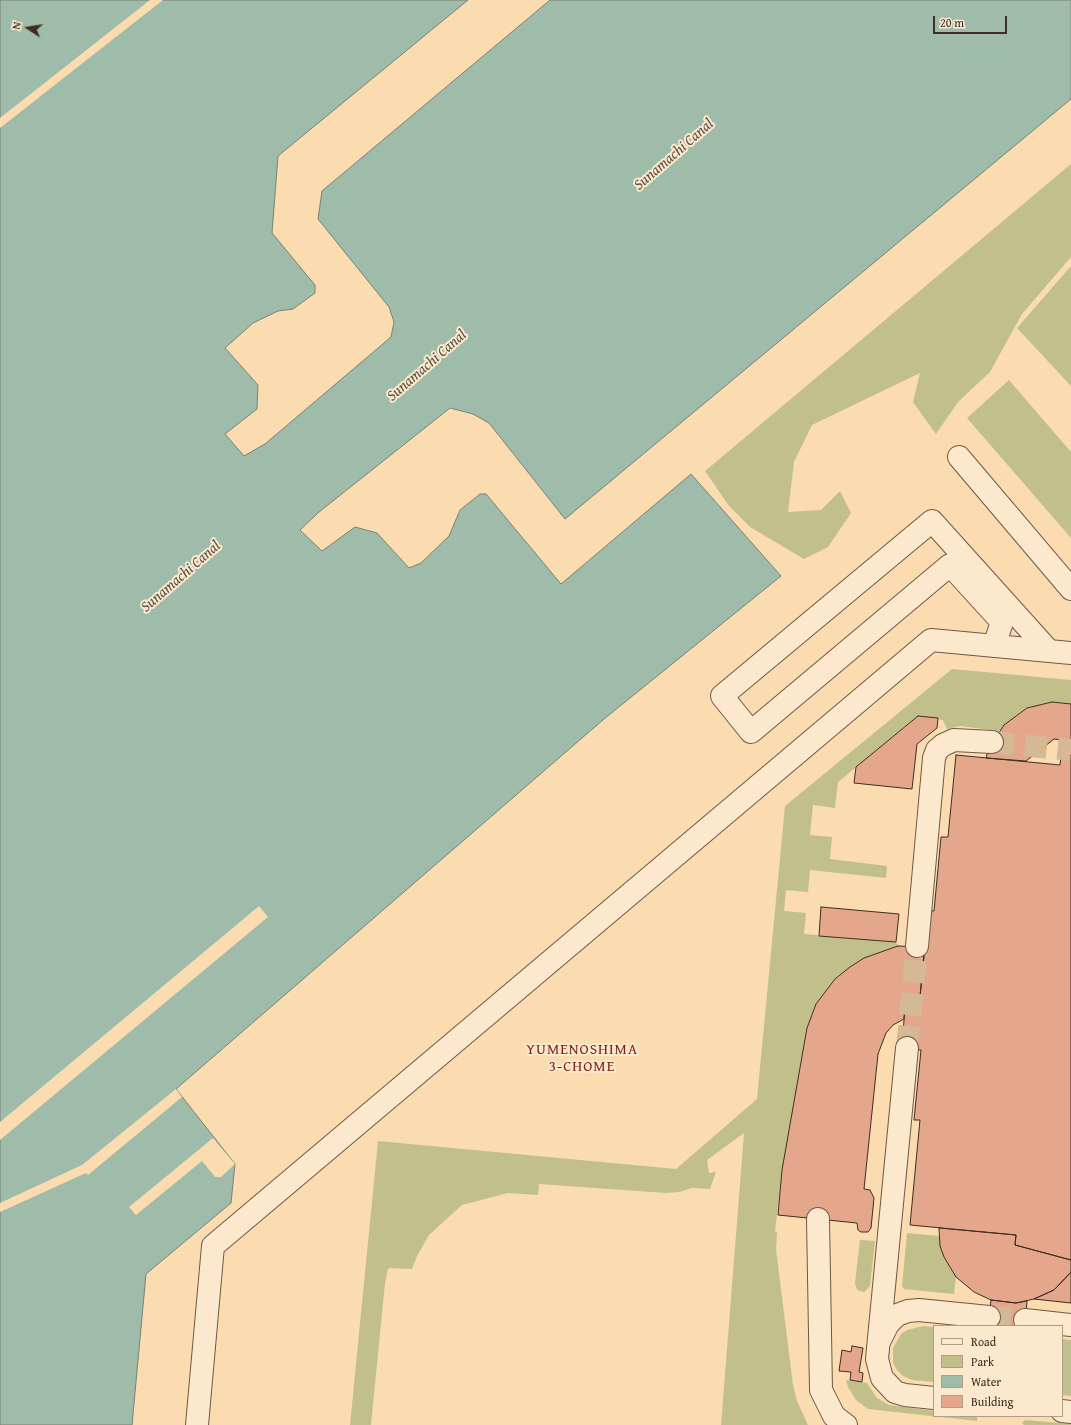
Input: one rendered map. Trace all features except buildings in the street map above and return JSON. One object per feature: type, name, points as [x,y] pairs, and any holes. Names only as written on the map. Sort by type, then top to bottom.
[{"type":"lane","points":[[959,457],[1071,589]]},
{"type":"lane","points":[[994,646],[1002,622],[950,565],[752,732],[722,696],[932,521],[1049,651]]},
{"type":"lane","points":[[197,1425],[213,1246],[931,640],[1071,654]]},
{"type":"lane","points":[[917,946],[934,758],[937,750],[943,745],[954,740],[992,742]]},
{"type":"lane","points":[[907,1048],[878,1347],[878,1370],[888,1386],[895,1392],[905,1395],[933,1398]]},
{"type":"lane","points":[[818,1219],[822,1390],[834,1416],[846,1425]]},
{"type":"lane","points":[[878,1347],[888,1324],[897,1315],[908,1311],[919,1310],[990,1317]]},
{"type":"lane","points":[[1025,1320],[1071,1324]]},
{"type":"green space","points":[[1071,164],[1071,257],[1022,314],[990,372],[958,402],[936,434],[913,402],[920,373],[812,425],[794,462],[788,512],[821,510],[840,491],[851,513],[828,547],[804,559],[750,527],[729,506],[705,471]]},
{"type":"green space","points":[[1071,266],[1071,386],[1017,328]]},
{"type":"green space","points":[[1009,380],[1071,452],[1071,538],[967,418]]},
{"type":"green space","points":[[952,669],[1071,680],[1071,704],[1052,702],[1027,708],[1004,725],[999,731],[960,726],[947,729],[943,720],[918,716],[838,782],[835,808],[813,805],[810,835],[832,837],[830,859],[887,866],[886,878],[810,870],[808,892],[786,890],[784,911],[806,913],[804,934],[896,942],[898,946],[864,958],[835,979],[816,1004],[807,1028],[782,1170],[775,1232],[777,1232],[776,1249],[793,1385],[797,1401],[808,1425],[721,1425],[744,1133],[707,1160],[709,1173],[716,1172],[710,1189],[692,1188],[679,1192],[666,1193],[539,1184],[538,1195],[508,1193],[462,1205],[429,1235],[417,1256],[412,1269],[388,1269],[385,1283],[371,1425],[350,1425],[378,1141],[676,1169],[757,1099],[785,806]]},
{"type":"green space","points":[[907,1233],[939,1236],[944,1257],[956,1277],[954,1294],[904,1289],[902,1286]]},
{"type":"green space","points":[[860,1240],[875,1241],[870,1286],[864,1292],[857,1290],[855,1283]]},
{"type":"green space","points":[[923,1326],[933,1327],[933,1382],[912,1380],[903,1376],[893,1363],[893,1348],[901,1334],[907,1330]]},
{"type":"green space","points":[[1063,1339],[1071,1340],[1071,1396],[1063,1395]]},
{"type":"green space","points":[[846,1380],[867,1383],[877,1398],[889,1405],[933,1411],[933,1416],[868,1409],[856,1400],[848,1387]]},
{"type":"green space","points":[[941,1417],[977,1417],[977,1421]]},
{"type":"green space","points":[[1025,1420],[1071,1425],[1024,1425],[1022,1423]]},
{"type":"water","name":"Sunamachi Canal","points":[[0,0],[468,0],[278,156],[272,233],[315,285],[315,293],[293,309],[278,311],[253,323],[225,348],[258,385],[257,409],[225,434],[244,456],[265,444],[391,337],[394,322],[389,307],[318,219],[322,191],[550,0],[1071,0],[1071,99],[565,519],[489,423],[473,414],[450,408],[319,512],[300,530],[322,551],[355,527],[377,533],[409,568],[421,563],[449,536],[460,510],[480,494],[486,494],[561,584],[691,474],[781,576],[604,719],[176,1089],[235,1164],[231,1203],[146,1274],[132,1425],[0,1425]]},
{"type":"pier","points":[[150,0],[163,0],[0,128],[0,118]]},
{"type":"pier","points":[[259,906],[268,917],[0,1140],[0,1122]]},
{"type":"pier","points":[[176,1089],[182,1097],[88,1175],[86,1173],[0,1212],[0,1203],[82,1165]]},
{"type":"pier","points":[[213,1138],[235,1164],[221,1177],[215,1177],[202,1161],[136,1215],[129,1207]]},
{"type":"tunnel","points":[[992,742],[1071,750]]},
{"type":"tunnel","points":[[907,1048],[917,946]]},
{"type":"tunnel","points":[[989,1317],[1025,1320]]},
{"type":"district","name":"YUMENOSHIMA 3-CHOME","points":[[582,1058]]}]
